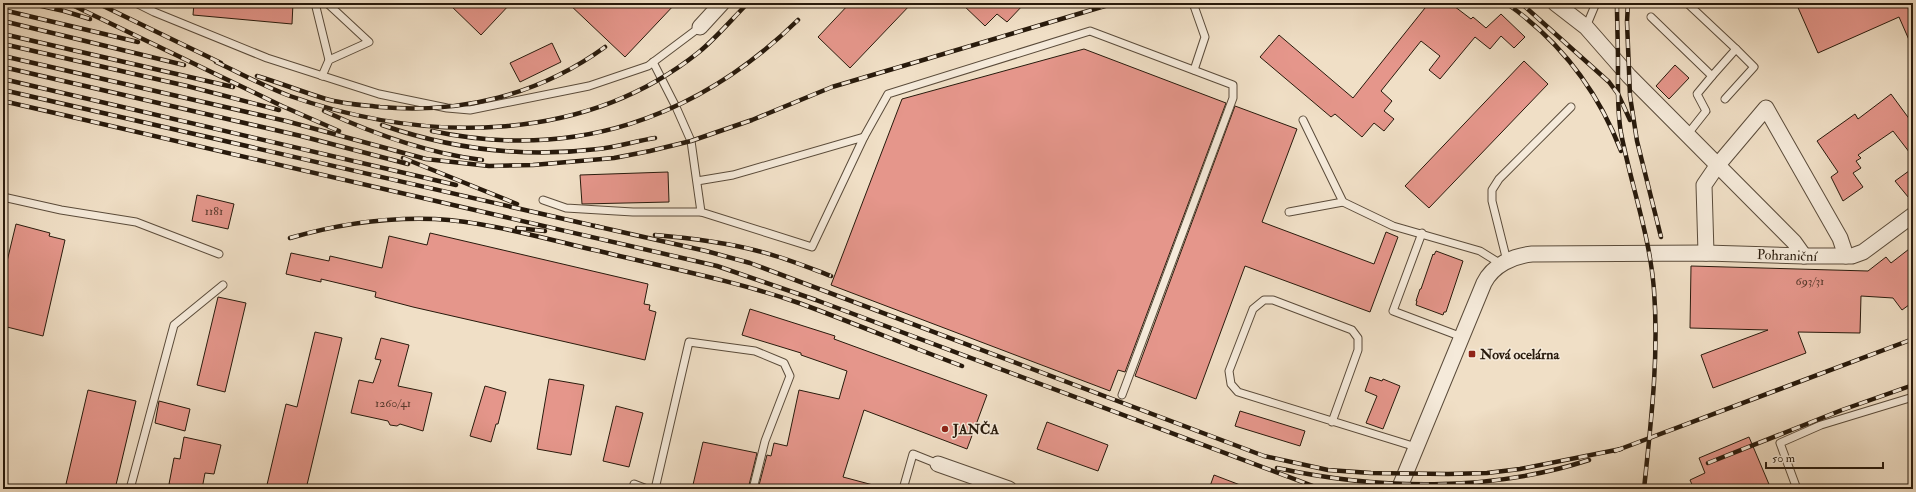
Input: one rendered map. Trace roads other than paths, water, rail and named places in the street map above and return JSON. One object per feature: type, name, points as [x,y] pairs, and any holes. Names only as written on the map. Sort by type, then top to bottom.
[{"type":"street","points":[[700,27],[722,3]]},
{"type":"street","points":[[1555,3],[1586,27],[1629,76],[1794,242],[1804,256]]},
{"type":"street","points":[[1706,253],[1704,185],[1717,166],[1766,108],[1840,238],[1846,256]]},
{"type":"street","name":"Pohraniční","points":[[1504,263],[1520,256],[1532,254],[1648,252],[1846,256],[1863,252],[1913,215]]},
{"type":"street","points":[[1399,489],[1487,278],[1504,263]]},
{"type":"street","points":[[938,464],[1009,489]]},
{"type":"lane","points":[[136,3],[154,12],[267,58],[322,76],[379,94],[447,108],[470,110],[589,86],[648,66],[700,27]]},
{"type":"lane","points":[[314,3],[329,60],[322,76]]},
{"type":"lane","points":[[327,3],[369,42],[329,60]]},
{"type":"lane","points":[[1193,3],[1205,38],[1194,70]]},
{"type":"lane","points":[[1586,27],[1596,3]]},
{"type":"lane","points":[[1687,3],[1754,67],[1725,99]]},
{"type":"lane","points":[[1651,17],[1712,76]]},
{"type":"lane","points":[[543,200],[566,208],[632,212],[701,212],[812,247],[864,137],[888,94],[1090,31],[1233,85],[1234,98],[1122,395]]},
{"type":"lane","points":[[1687,135],[1706,111],[1697,94],[1736,49]]},
{"type":"lane","points":[[653,62],[691,140],[701,212]]},
{"type":"lane","points":[[1504,263],[1492,201],[1492,190],[1499,179],[1571,108]]},
{"type":"lane","points":[[1303,120],[1310,131],[1343,202]]},
{"type":"lane","points":[[697,181],[733,175],[864,137]]},
{"type":"lane","points":[[3,197],[60,210],[136,222],[219,254]]},
{"type":"lane","points":[[1289,212],[1343,202],[1393,226],[1480,251],[1504,263]]},
{"type":"lane","points":[[1422,234],[1393,311],[1462,337]]},
{"type":"lane","points":[[130,489],[174,325],[223,285]]},
{"type":"lane","points":[[1332,422],[1358,350],[1358,338],[1352,330],[1273,300],[1264,300],[1252,309],[1229,371],[1231,384],[1238,392],[1332,422],[1416,447]]},
{"type":"lane","points":[[655,489],[689,342],[755,351],[784,363],[790,376],[765,441],[753,489]]},
{"type":"lane","points":[[1797,489],[1780,443],[1821,425],[1913,397]]},
{"type":"lane","points":[[903,489],[913,454],[938,464]]},
{"type":"lane","points":[[634,484],[647,489]]},
{"type":"railway","points":[[28,3],[64,11],[90,19]]},
{"type":"railway","points":[[68,3],[282,106],[339,131]]},
{"type":"railway","points":[[97,3],[221,63]]},
{"type":"railway","points":[[216,62],[290,96],[341,111],[394,122],[448,127],[501,126],[554,119],[605,105],[654,83],[705,47],[748,3]]},
{"type":"railway","points":[[3,56],[286,121],[426,159],[489,166],[533,165],[614,158],[691,141],[752,120],[832,87],[1115,3]]},
{"type":"railway","points":[[1506,3],[1543,33],[1575,68],[1601,108],[1621,151]]},
{"type":"railway","points":[[1521,3],[1609,82],[1618,94],[1630,120]]},
{"type":"railway","points":[[1617,3],[1618,98],[1621,133],[1649,250],[1654,290],[1656,340],[1655,365],[1652,414],[1644,489]]},
{"type":"railway","points":[[1628,3],[1627,22],[1630,96],[1637,141],[1661,237]]},
{"type":"railway","points":[[3,10],[138,42]]},
{"type":"railway","points":[[432,131],[484,139],[534,140],[583,135],[630,124],[675,107],[718,83],[759,54],[798,20]]},
{"type":"railway","points":[[3,21],[184,65]]},
{"type":"railway","points":[[3,34],[233,87]]},
{"type":"railway","points":[[3,44],[187,86],[279,110]]},
{"type":"railway","points":[[257,76],[339,102],[380,107],[440,107],[469,104],[498,98],[526,89],[553,78],[580,64],[605,47]]},
{"type":"railway","points":[[3,67],[301,136],[408,164]]},
{"type":"railway","points":[[3,79],[456,185]]},
{"type":"railway","points":[[3,90],[599,227]]},
{"type":"railway","points":[[3,101],[717,266],[816,300],[1321,489]]},
{"type":"railway","points":[[324,111],[401,142],[441,153],[482,160]]},
{"type":"railway","points":[[382,125],[461,146],[516,152],[571,152],[612,147],[655,138]]},
{"type":"railway","points":[[403,158],[517,204]]},
{"type":"railway","points":[[290,238],[344,225],[380,220],[435,219],[477,224],[519,232],[702,275],[775,295],[962,366]]},
{"type":"railway","points":[[595,226],[706,251],[750,263],[1264,456],[1328,470],[1371,473],[1487,473],[1520,469],[1621,449]]},
{"type":"railway","points":[[517,228],[545,231]]},
{"type":"railway","points":[[655,235],[732,245],[767,253],[831,276]]},
{"type":"railway","points":[[1615,451],[1913,339]]},
{"type":"railway","points":[[1708,463],[1842,410],[1913,385]]},
{"type":"railway","points":[[1277,468],[1355,481],[1394,484],[1434,484],[1513,478],[1589,460]]},
{"type":"place","name":"Nová ocelárna","points":[[1472,354]]},
{"type":"place","name":"JANČA","points":[[945,429]]}]
